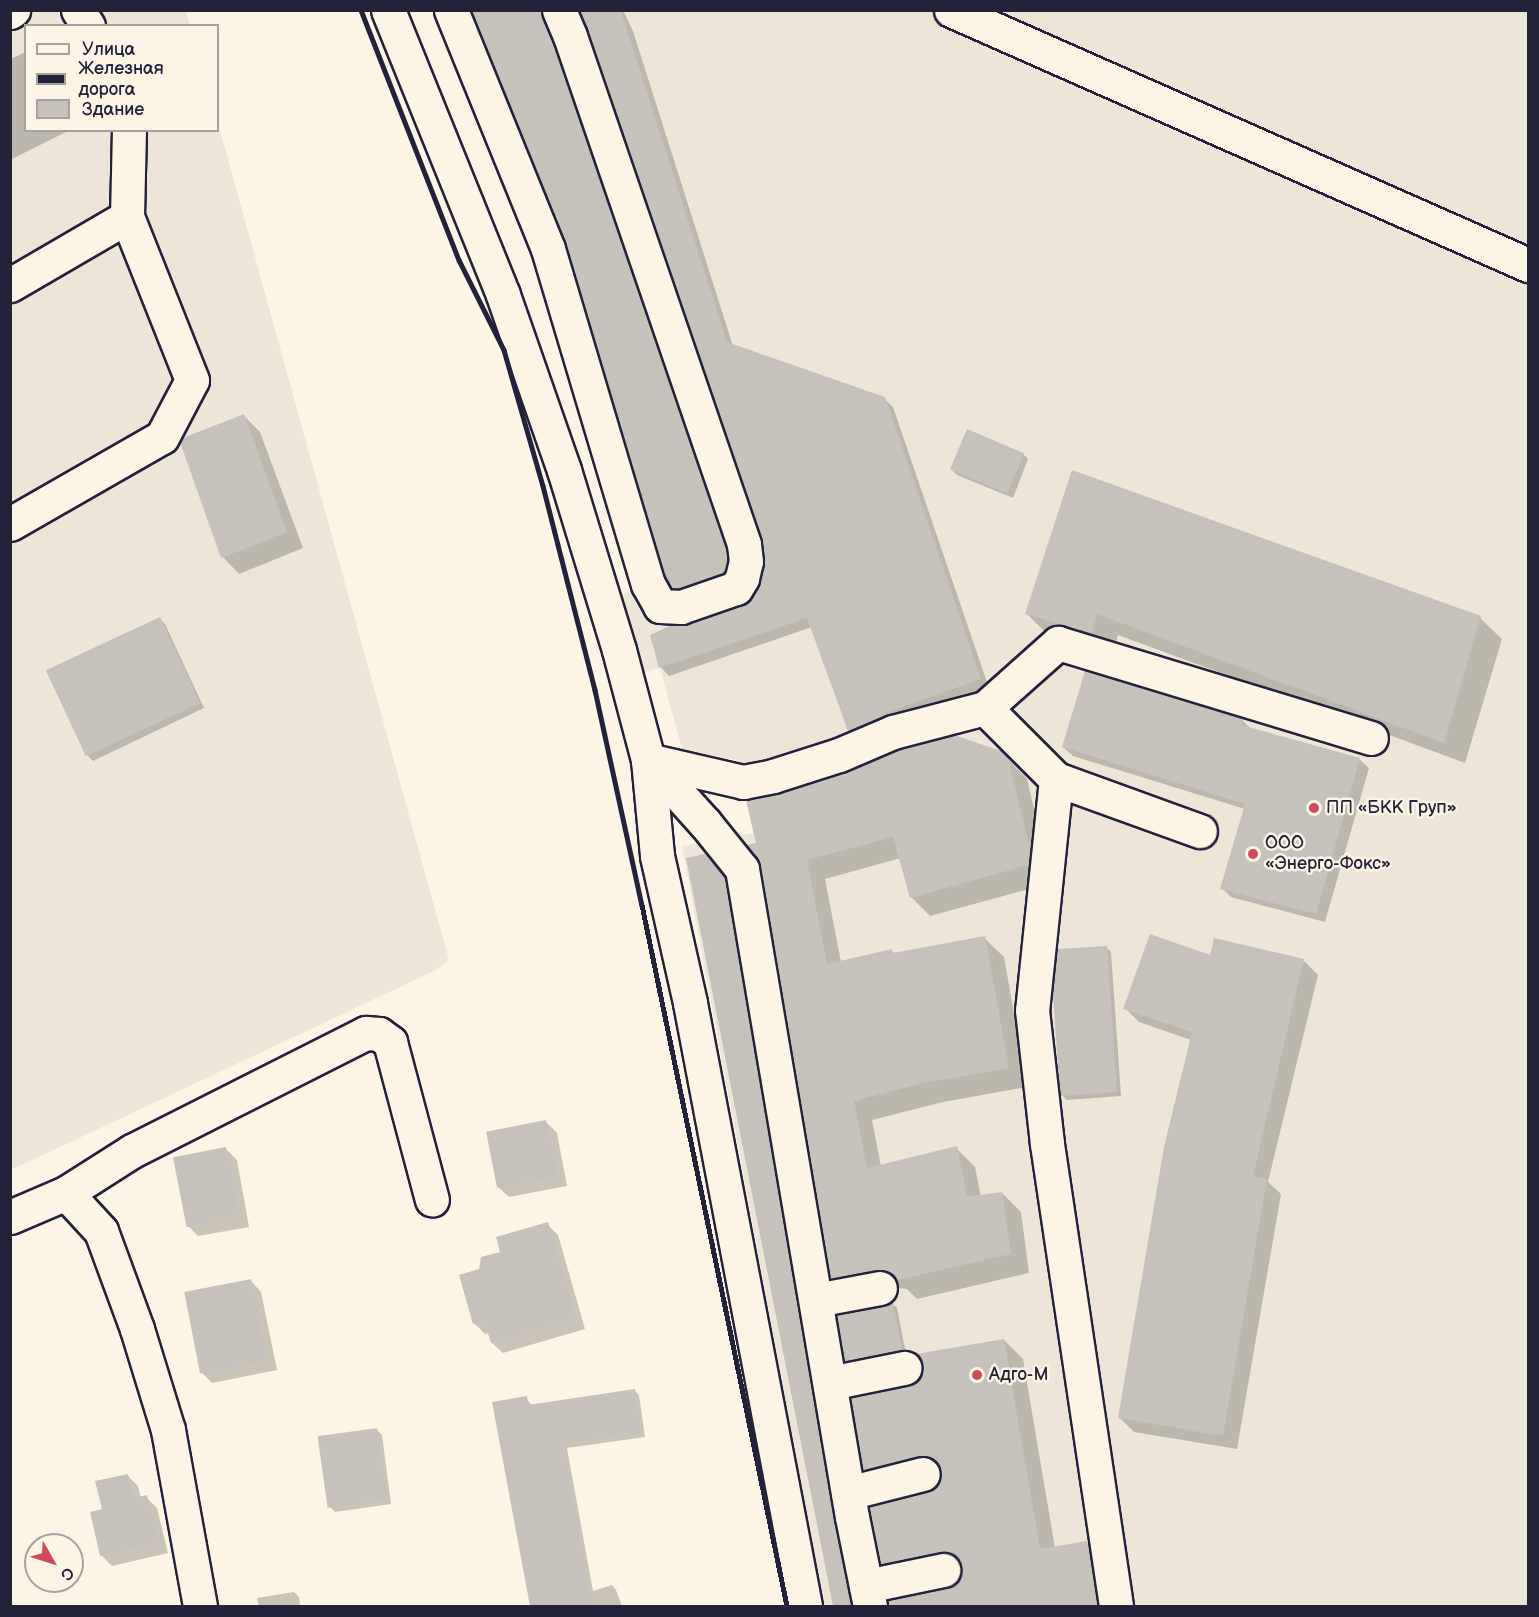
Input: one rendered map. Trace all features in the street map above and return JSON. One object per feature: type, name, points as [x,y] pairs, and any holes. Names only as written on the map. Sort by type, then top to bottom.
[{"type":"street","points":[[78,10],[87,24]]},
{"type":"street","points":[[388,10],[503,295],[561,459],[619,650],[648,760],[657,856],[690,1003],[805,1606]]},
{"type":"street","points":[[451,10],[548,249],[648,584],[660,606],[681,607],[736,588],[742,578],[746,561],[744,544],[570,36],[559,10]]},
{"type":"street","points":[[951,10],[1528,265]]},
{"type":"street","points":[[10,524],[162,437],[192,380],[127,217],[129,132]]},
{"type":"street","points":[[10,285],[127,217]]},
{"type":"street","points":[[648,760],[743,782],[773,776],[839,755],[893,732],[985,708],[1058,643],[1371,738]]},
{"type":"street","points":[[985,708],[1056,779],[1200,831]]},
{"type":"street","points":[[648,760],[705,823],[742,869],[848,1493],[868,1596],[943,1570]]},
{"type":"street","points":[[1056,779],[1032,1010],[1047,1144],[1116,1606]]},
{"type":"street","points":[[10,1217],[66,1193],[132,1151],[366,1034],[379,1034],[390,1042],[432,1200]]},
{"type":"street","points":[[66,1193],[101,1231],[137,1329],[168,1430],[200,1606]]},
{"type":"street","points":[[816,1300],[880,1287]]},
{"type":"street","points":[[830,1383],[904,1368]]},
{"type":"street","points":[[848,1493],[922,1474]]},
{"type":"shaded area","points":[[10,11],[186,11],[190,24],[24,24],[24,132],[219,132],[219,127],[449,960],[432,972],[11,1170]]},
{"type":"shaded area","points":[[451,11],[1528,11],[1528,1606],[824,1606],[682,846],[753,833],[740,761],[682,749],[660,668],[638,673],[620,595],[648,584]]},
{"type":"building","points":[[471,10],[541,10],[726,548],[727,560],[723,573],[678,588],[671,588],[665,577],[566,244]]},
{"type":"building","points":[[580,10],[620,10],[727,342],[885,397],[981,679],[885,713],[889,714],[848,731],[807,618],[659,668],[650,635],[672,625],[687,625],[742,606],[752,598],[760,583],[764,565],[763,542]]},
{"type":"building","points":[[244,414],[287,532],[221,558],[180,442],[183,438]]},
{"type":"building","points":[[967,429],[1024,453],[1007,494],[950,470]]},
{"type":"building","points":[[1072,470],[1481,616],[1444,743],[1097,614],[1092,633],[1025,614]]},
{"type":"building","points":[[160,617],[200,703],[86,756],[46,670]]},
{"type":"building","points":[[1085,671],[1243,719],[1241,725],[1360,758],[1316,914],[1220,889],[1245,804],[1062,747]]},
{"type":"building","points":[[954,735],[1001,751],[1008,758],[1030,848],[1028,865],[910,898],[893,837],[807,860],[827,964],[892,949],[893,953],[985,936],[1009,1068],[923,1083],[854,1101],[867,1168],[957,1146],[967,1197],[1002,1192],[1011,1254],[897,1280],[887,1271],[877,1270],[830,1278],[760,866],[747,845],[756,843],[746,800],[779,794],[845,773],[899,750]]},
{"type":"building","points":[[705,854],[724,877],[834,1520],[851,1606],[833,1606],[686,858]]},
{"type":"building","points":[[1150,934],[1210,955],[1214,938],[1304,959],[1253,1176],[1267,1179],[1223,1436],[1118,1418],[1164,1147],[1192,1032],[1123,1009]]},
{"type":"building","points":[[1107,946],[1117,1092],[1060,1096],[1053,994],[1057,949]]},
{"type":"building","points":[[546,1120],[557,1176],[497,1188],[486,1132]]},
{"type":"building","points":[[226,1147],[240,1217],[187,1227],[173,1157]]},
{"type":"building","points":[[548,1222],[575,1318],[491,1343],[484,1321],[473,1324],[459,1275],[479,1269],[481,1257],[500,1252],[496,1237]]},
{"type":"building","points":[[251,1279],[267,1360],[200,1373],[184,1292]]},
{"type":"building","points":[[893,1302],[902,1350],[845,1361],[837,1315]]},
{"type":"building","points":[[1004,1339],[1040,1549],[1087,1541],[1097,1606],[888,1606],[888,1601],[955,1584],[961,1576],[961,1567],[957,1557],[948,1552],[881,1564],[869,1507],[936,1488],[941,1480],[941,1470],[936,1461],[928,1456],[919,1456],[863,1470],[851,1398],[916,1382],[922,1374],[922,1365],[916,1354]]},
{"type":"building","points":[[635,1389],[641,1432],[563,1443],[593,1606],[530,1606],[492,1402],[527,1396],[528,1405]]},
{"type":"building","points":[[377,1428],[387,1499],[328,1508],[318,1436]]},
{"type":"building","points":[[128,1474],[134,1498],[147,1495],[158,1542],[100,1556],[90,1512],[102,1509],[95,1481]]},
{"type":"railway","points":[[361,10],[459,260],[504,350],[543,486],[595,690],[642,905],[787,1606]]},
{"type":"place","name":"ПП «БКК Груп»","points":[[1314,808]]},
{"type":"place","name":"ООО «Энерго-Фокс»","points":[[1253,854]]},
{"type":"place","name":"Адго-М","points":[[977,1375]]}]
